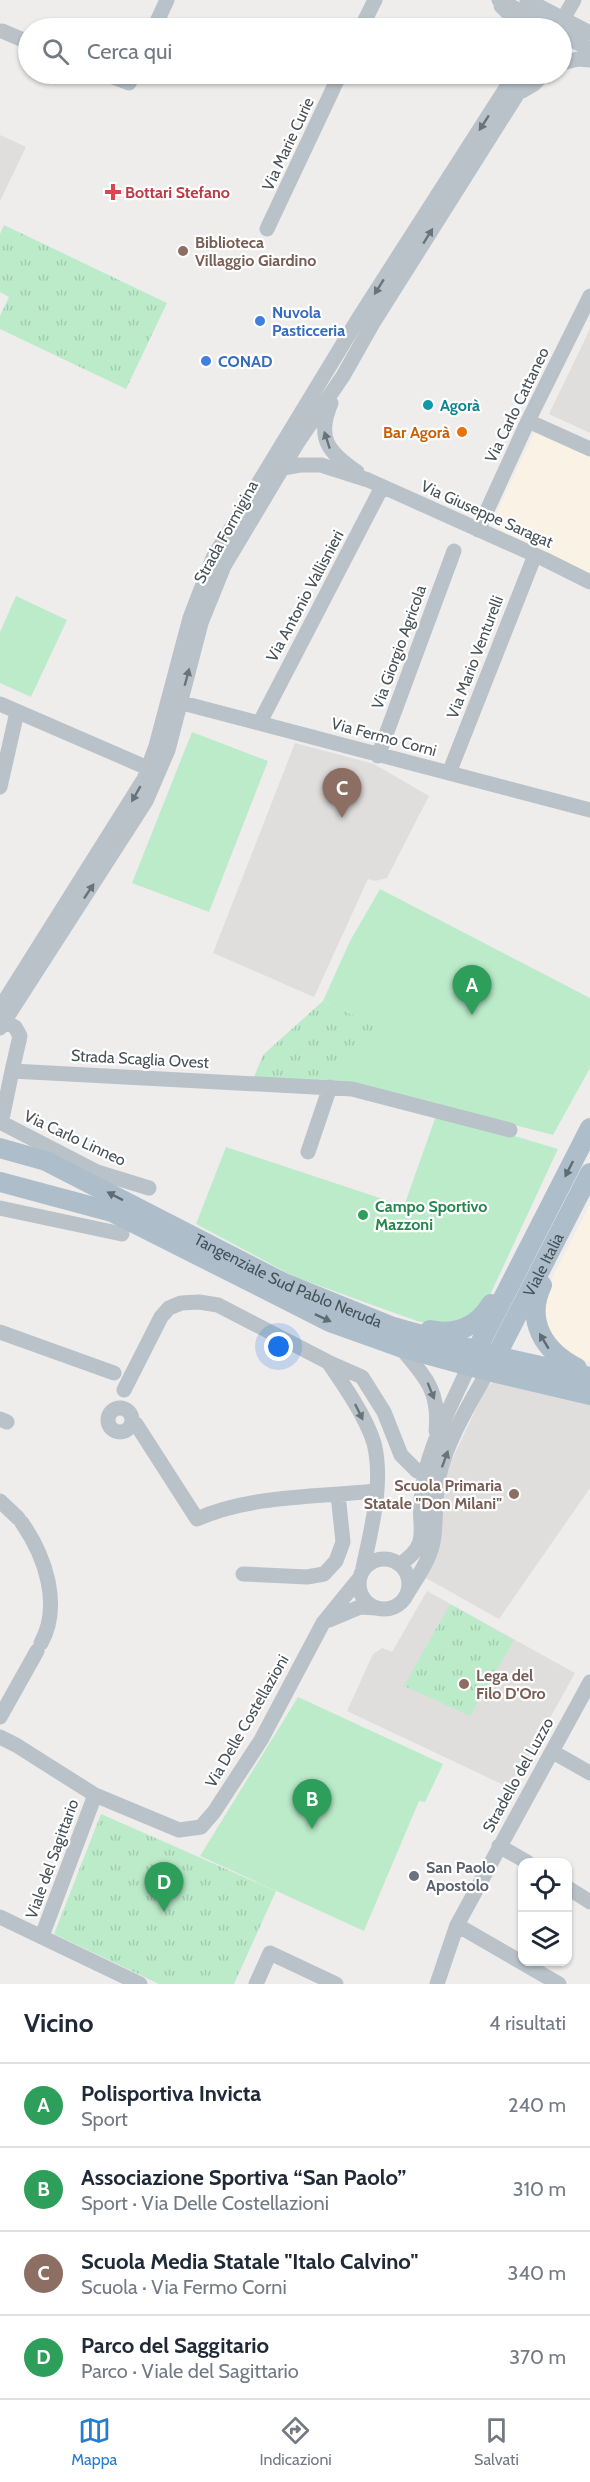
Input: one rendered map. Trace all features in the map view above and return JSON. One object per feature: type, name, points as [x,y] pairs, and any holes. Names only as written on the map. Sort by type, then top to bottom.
[{"type":"main road","name":"Viale Italia","points":[[548,1209],[590,1128]]},
{"type":"main road","name":"Tangenziale Sud Pablo Neruda","points":[[0,1148],[45,1161],[284,1283],[482,1361],[590,1395]]},
{"type":"main road","name":"Viale Italia","points":[[482,1361],[552,1248],[590,1173]]},
{"type":"main road","name":"Tangenziale Sud Pablo Neruda","points":[[0,1182],[112,1212],[330,1322],[400,1347],[590,1376]]},
{"type":"main road","points":[[393,1327],[452,1331],[478,1322],[493,1301],[521,1247],[548,1209]]},
{"type":"main road","points":[[482,1361],[548,1209]]},
{"type":"main road","points":[[552,1248],[553,1261],[535,1303],[537,1327],[549,1349],[566,1363],[590,1376]]},
{"type":"street","points":[[159,18],[167,0]]},
{"type":"street","points":[[366,18],[375,0]]},
{"type":"street","points":[[494,0],[513,18]]},
{"type":"street","points":[[499,0],[545,18]]},
{"type":"street","points":[[527,0],[550,18]]},
{"type":"street","points":[[558,18],[574,0]]},
{"type":"street","points":[[572,27],[590,33]]},
{"type":"street","points":[[2,32],[18,38]]},
{"type":"street","points":[[572,36],[590,50]]},
{"type":"street","points":[[572,60],[590,60]]},
{"type":"street","name":"Via Marie Curie","points":[[267,229],[335,84]]},
{"type":"street","name":"Strada Formigina","points":[[1,1019],[146,801],[154,771],[168,750],[174,701],[208,603],[224,566],[238,519],[360,316],[509,84]]},
{"type":"street","name":"Strada Formigina","points":[[238,519],[283,468],[343,376],[373,323],[523,84]]},
{"type":"street","points":[[516,94],[534,84]]},
{"type":"street","name":"Via Carlo Cattaneo","points":[[478,530],[528,421],[590,296]]},
{"type":"street","name":"Via Giuseppe Saragat","points":[[343,376],[324,419],[324,435],[332,453],[368,480]]},
{"type":"street","points":[[528,421],[590,449]]},
{"type":"street","name":"Via Giuseppe Saragat","points":[[283,468],[321,465],[368,480],[590,582]]},
{"type":"street","name":"Via Antonio Vallisnieri","points":[[260,722],[382,487]]},
{"type":"street","name":"Via Giorgio Agricola","points":[[378,756],[454,551]]},
{"type":"street","name":"Via Mario Venturelli","points":[[449,773],[535,555]]},
{"type":"street","name":"Via Fermo Corni","points":[[174,701],[590,810]]},
{"type":"street","points":[[0,704],[154,771]]},
{"type":"street","points":[[0,787],[17,712]]},
{"type":"street","points":[[1,1019],[15,1027],[20,1036],[12,1071]]},
{"type":"street","name":"Strada Scaglia Ovest","points":[[12,1071],[361,1090],[510,1130]]},
{"type":"street","name":"Via Carlo Linneo","points":[[12,1071],[2,1119],[6,1125],[97,1172],[149,1188]]},
{"type":"street","points":[[308,1152],[330,1087]]},
{"type":"street","points":[[567,1218],[580,1208],[590,1188]]},
{"type":"street","points":[[0,1208],[122,1234]]},
{"type":"street","name":"Via Delle Costellazioni","points":[[376,1491],[246,1504],[219,1509],[197,1519],[136,1424],[124,1414],[124,1390],[161,1317],[170,1308],[188,1302],[218,1305],[362,1377],[384,1412],[401,1455],[417,1471],[426,1468]]},
{"type":"street","points":[[0,1332],[114,1373]]},
{"type":"street","points":[[400,1347],[432,1389],[438,1412],[434,1444],[426,1468],[420,1501],[423,1529],[420,1545],[411,1557],[400,1564]]},
{"type":"street","points":[[434,1444],[482,1361]]},
{"type":"street","points":[[323,1623],[348,1610],[360,1607],[382,1609],[397,1605],[407,1594],[428,1559],[434,1537],[434,1506],[440,1474],[472,1400],[482,1361]]},
{"type":"street","name":"Via Delle Costellazioni","points":[[0,1737],[95,1795],[179,1830],[201,1827],[214,1812],[261,1740],[323,1623],[361,1574],[372,1529],[376,1491],[377,1470],[374,1443],[349,1392],[328,1362]]},
{"type":"street","points":[[243,1574],[307,1576],[324,1574],[336,1561],[343,1542],[338,1495]]},
{"type":"street","points":[[0,1500],[20,1520],[37,1544],[47,1571],[49,1601],[47,1631],[0,1717]]},
{"type":"street","name":"Via Delle Costellazioni","points":[[372,1529],[376,1548],[383,1558]]},
{"type":"street","points":[[382,1609],[369,1604],[358,1587],[361,1574],[369,1563],[383,1558],[400,1564],[409,1578],[407,1594]]},
{"type":"street","name":"Stradello del Luzzo","points":[[437,1984],[457,1925],[590,1682]]},
{"type":"street","points":[[553,1752],[590,1773]]},
{"type":"street","name":"Viale del Sagittario","points":[[42,1936],[95,1795]]},
{"type":"street","points":[[499,1846],[518,1858]]},
{"type":"street","points":[[572,1891],[590,1902]]},
{"type":"street","name":"Viale del Sagittario","points":[[0,1917],[42,1936],[113,1978],[140,1984]]},
{"type":"street","points":[[457,1925],[559,1984]]},
{"type":"street","points":[[256,1984],[270,1953],[336,1984]]},
{"type":"shaded area","points":[[0,135],[26,147],[0,201]]},
{"type":"shaded area","points":[[590,329],[590,433],[549,414]]},
{"type":"shaded area","points":[[535,431],[590,456],[590,573],[496,526],[496,514]]},
{"type":"shaded area","points":[[295,743],[374,764],[429,796],[387,878],[375,881],[368,879],[314,997],[213,953]]},
{"type":"shaded area","points":[[590,1204],[590,1362],[565,1354],[552,1343],[540,1308],[543,1296]]},
{"type":"shaded area","name":"Scuola Primaria Statale \"Don Milani\"","points":[[500,1380],[590,1403],[590,1488],[499,1619],[424,1577],[448,1468],[485,1390],[491,1383]]},
{"type":"shaded area","name":"Lega del Filo D'Oro","points":[[427,1591],[575,1673],[510,1788],[347,1711],[373,1654],[382,1648],[392,1652]]},
{"type":"green space","points":[[4,225],[167,303],[126,389],[0,329],[0,316],[9,297],[0,292],[0,234]]},
{"type":"green space","points":[[16,596],[67,620],[31,697],[0,683],[0,632]]},
{"type":"green space","points":[[192,732],[268,761],[209,912],[132,883]]},
{"type":"green space","points":[[380,889],[590,998],[590,1068],[553,1135],[362,1085],[328,1082],[382,1029],[323,1001],[350,941]]},
{"type":"green space","points":[[323,1001],[383,1029],[328,1082],[254,1077],[263,1055]]},
{"type":"green space","name":"Campo Sportivo Mazzoni","points":[[437,1113],[558,1149],[490,1295],[476,1313],[468,1319],[450,1325],[417,1321],[295,1277],[196,1224],[226,1147],[404,1206]]},
{"type":"green space","points":[[450,1604],[514,1640],[470,1716],[404,1686]]},
{"type":"green space","points":[[298,1697],[443,1764],[425,1802],[419,1801],[364,1931],[200,1856]]},
{"type":"green space","points":[[101,1814],[276,1891],[234,1984],[159,1984],[54,1934]]},
{"type":"place","name":"Bottari Stefano","points":[[113,192]]},
{"type":"place","name":"Biblioteca Villaggio Giardino","points":[[183,251]]},
{"type":"place","name":"Nuvola Pasticceria","points":[[260,321]]},
{"type":"place","name":"CONAD","points":[[206,361]]},
{"type":"place","name":"Agorà","points":[[428,405]]},
{"type":"place","name":"Bar Agorà","points":[[462,432]]},
{"type":"place","name":"Scuola Media Statale \"Italo Calvino\"","points":[[342,818]]},
{"type":"place","name":"Polisportiva Invicta","points":[[472,1015]]},
{"type":"place","name":"Campo Sportivo Mazzoni","points":[[363,1215]]},
{"type":"place","name":"Scuola Primaria Statale \"Don Milani\"","points":[[514,1494]]},
{"type":"place","name":"Lega del Filo D'Oro","points":[[464,1684]]},
{"type":"place","name":"Associazione Sportiva “San Paolo”","points":[[312,1829]]},
{"type":"place","name":"San Paolo Apostolo","points":[[414,1876]]},
{"type":"place","name":"Parco del Saggitario","points":[[164,1912]]}]
